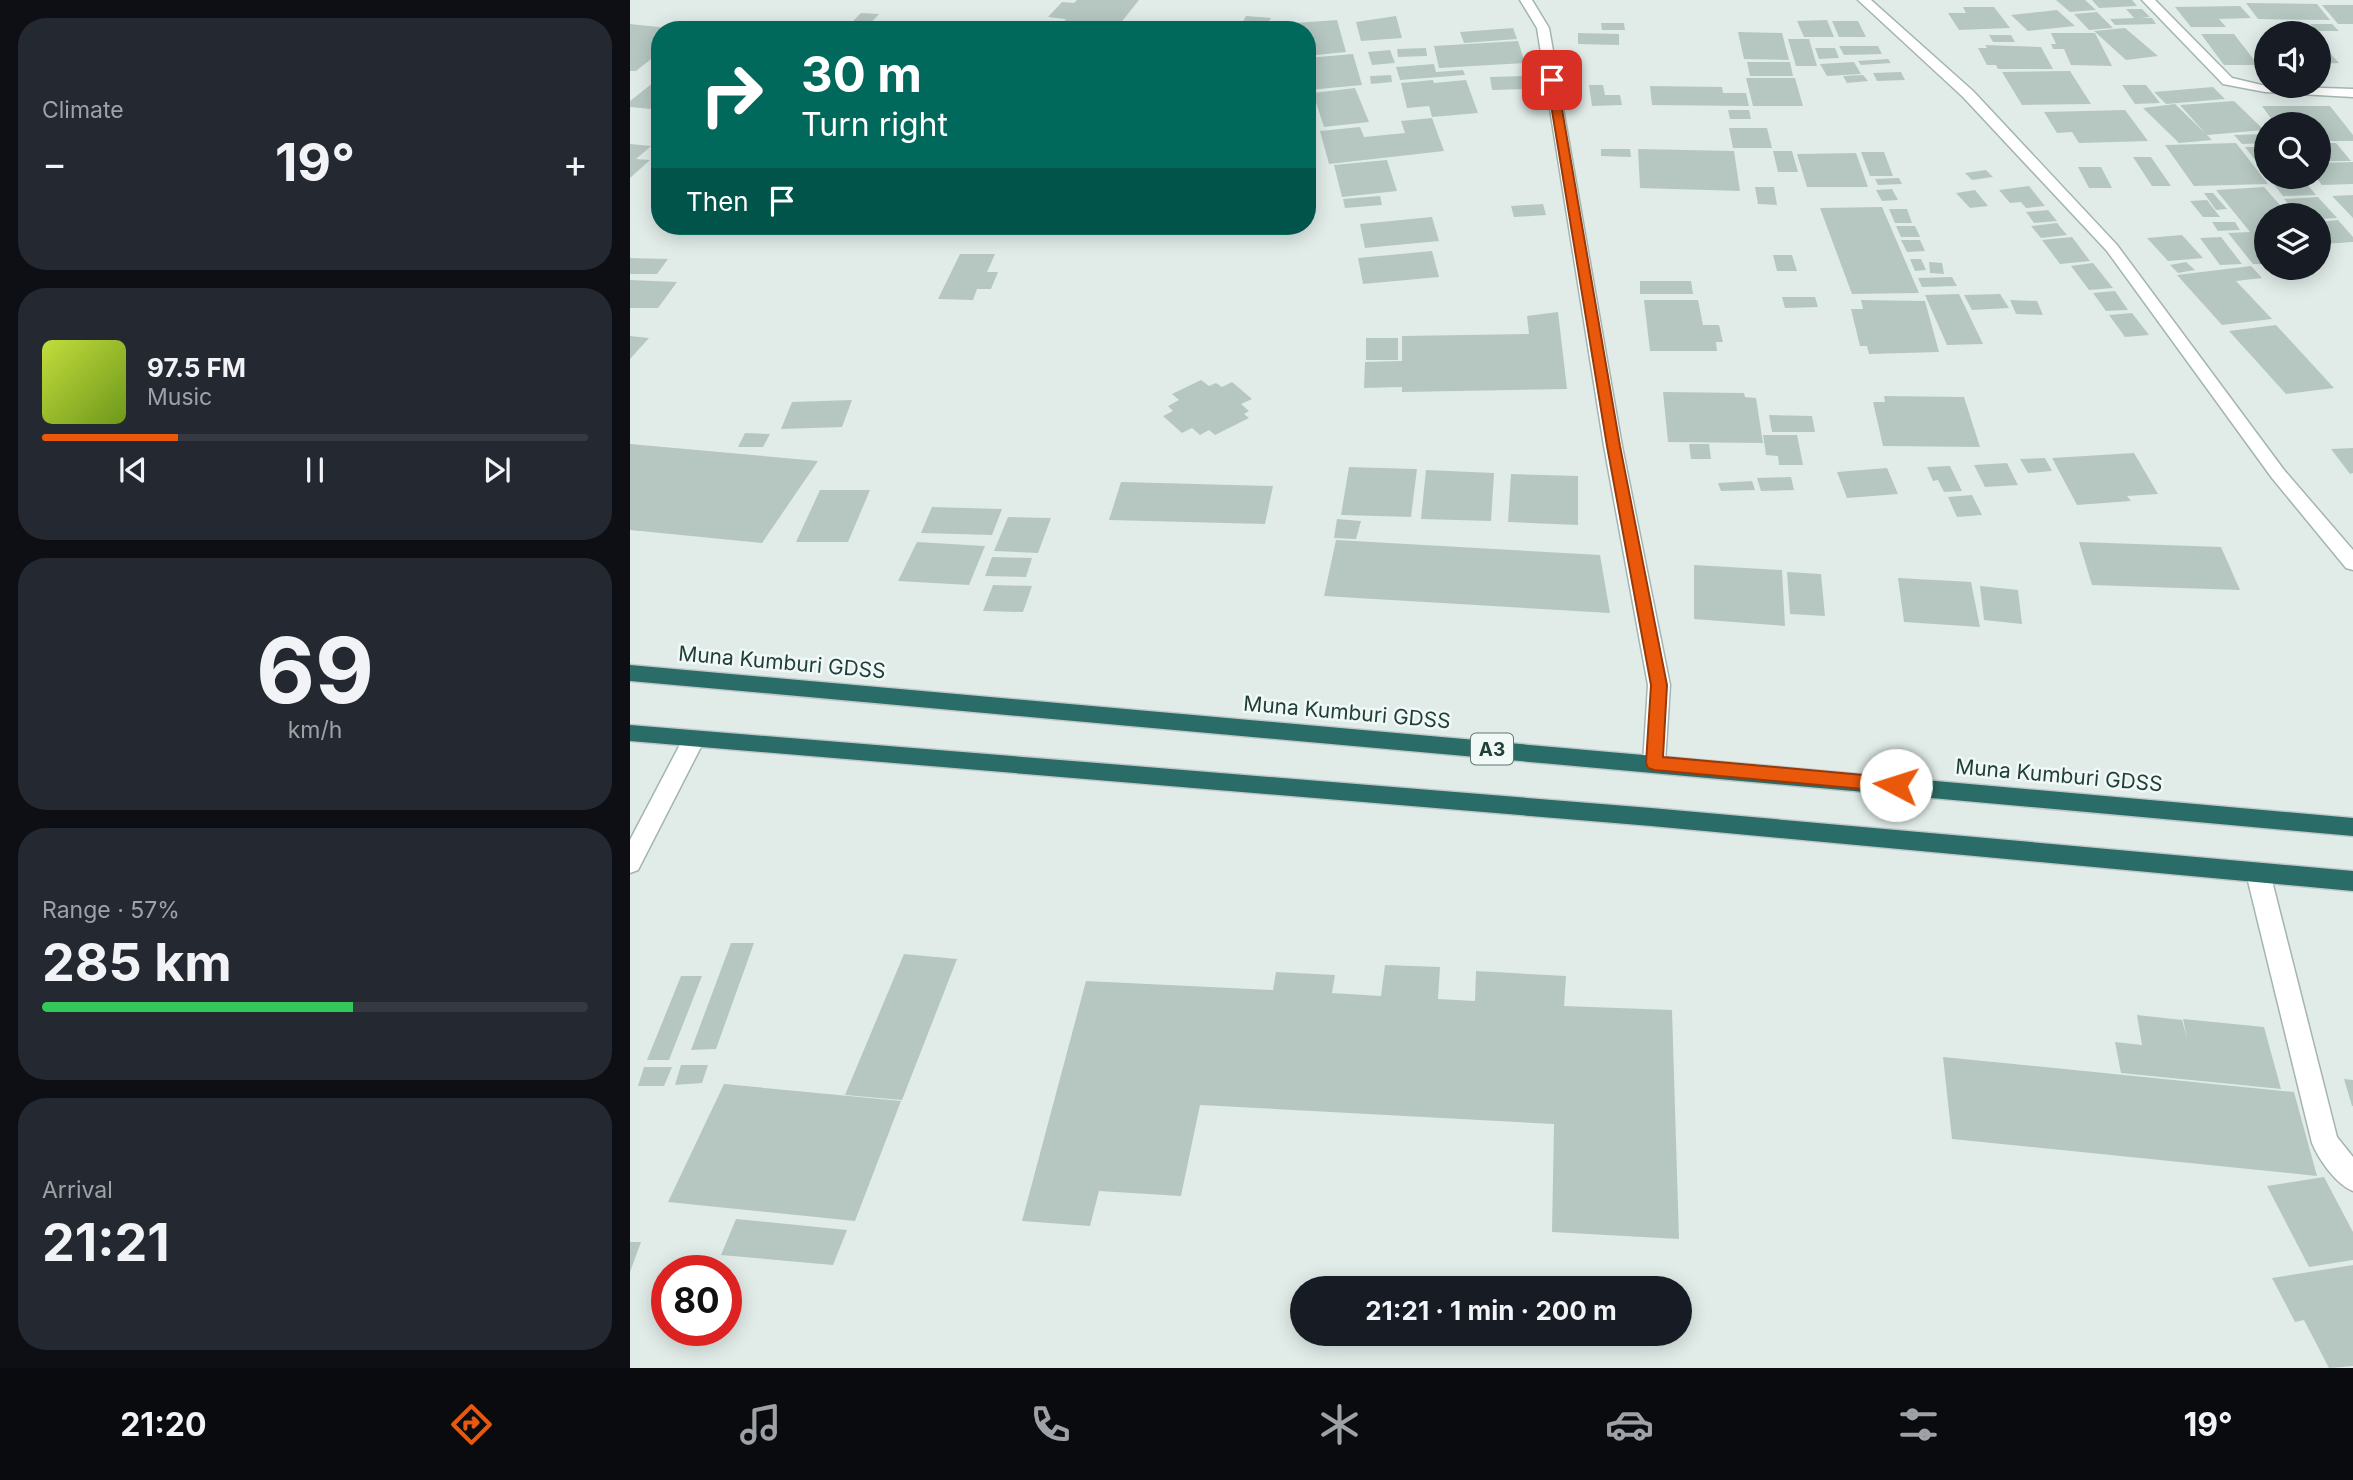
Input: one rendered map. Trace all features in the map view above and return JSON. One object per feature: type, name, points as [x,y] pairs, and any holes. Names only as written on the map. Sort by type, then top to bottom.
[{"type":"highway","name":"Muna Kumburi GDSS","points":[[630,673],[2353,827]]},
{"type":"highway","points":[[630,733],[1623,815],[2353,881]]},
{"type":"street","points":[[1526,0],[1544,28],[1613,446],[1659,685],[1654,763]]},
{"type":"street","points":[[1864,0],[1968,94],[2112,248],[2278,474],[2353,563]]},
{"type":"street","points":[[2148,0],[2228,80],[2265,88],[2353,93]]},
{"type":"street","points":[[630,863],[694,739]]},
{"type":"street","points":[[2258,873],[2325,1143],[2353,1178]]},
{"type":"building","points":[[1077,0],[1139,0],[1122,21],[1064,21],[1066,19],[1048,17],[1062,2],[1074,3]]},
{"type":"building","points":[[2056,0],[2085,0],[2096,10],[2070,12]]},
{"type":"building","points":[[2092,0],[2132,0],[2137,6],[2099,8]]},
{"type":"building","points":[[2246,3],[2317,4],[2330,20],[2258,19]]},
{"type":"building","points":[[2322,5],[2353,5],[2353,24],[2338,24]]},
{"type":"building","points":[[2240,6],[2251,18],[2219,19],[2226,27],[2191,27],[2175,7]]},
{"type":"building","points":[[1963,7],[1994,7],[2010,28],[1959,30],[1948,13],[1966,13]]},
{"type":"building","points":[[2126,9],[2142,9],[2150,17],[2140,18],[2152,18],[2156,24],[2115,25],[2110,19],[2134,18]]},
{"type":"building","points":[[2057,10],[2075,26],[2028,31],[2011,15]]},
{"type":"building","points":[[2097,12],[2113,28],[2089,30],[2074,14]]},
{"type":"building","points":[[861,13],[879,14],[873,21],[853,21]]},
{"type":"building","points":[[1246,16],[1271,18],[1269,21],[1243,21]]},
{"type":"building","points":[[1396,16],[1402,38],[1361,41],[1356,22]]},
{"type":"building","points":[[1337,20],[1346,52],[1316,55],[1316,21]]},
{"type":"building","points":[[1827,20],[1834,37],[1804,37],[1797,21]]},
{"type":"building","points":[[1832,21],[1858,21],[1866,37],[1839,37]]},
{"type":"building","points":[[1601,23],[1624,23],[1625,30],[1602,30]]},
{"type":"building","points":[[630,24],[651,26],[651,59],[636,71],[630,71]]},
{"type":"building","points":[[2331,24],[2332,24],[2339,31],[2331,31]]},
{"type":"building","points":[[1513,28],[1517,39],[1464,43],[1460,32]]},
{"type":"building","points":[[2125,28],[2158,56],[2126,60],[2094,31]]},
{"type":"building","points":[[1738,32],[1782,33],[1789,60],[1744,59]]},
{"type":"building","points":[[1578,33],[1619,34],[1619,45],[1578,44]]},
{"type":"building","points":[[2051,33],[2095,33],[2112,66],[2071,65],[2064,49],[2053,49],[2051,44],[2056,44]]},
{"type":"building","points":[[2201,34],[2234,34],[2254,60],[2254,65],[2224,65]]},
{"type":"building","points":[[1989,35],[2011,35],[2015,42],[1993,42]]},
{"type":"building","points":[[1788,39],[1809,39],[1817,66],[1796,66]]},
{"type":"building","points":[[1518,41],[1525,63],[1439,68],[1434,46]]},
{"type":"building","points":[[1985,45],[2041,47],[2053,69],[1998,69],[1996,65],[1987,65],[1978,48],[1987,48]]},
{"type":"building","points":[[1839,46],[1878,46],[1882,54],[1844,55]]},
{"type":"building","points":[[1426,48],[1427,56],[1398,57],[1397,49]]},
{"type":"building","points":[[1815,48],[1835,48],[1839,58],[1819,59]]},
{"type":"building","points":[[1390,50],[1395,63],[1372,65],[1368,52]]},
{"type":"building","points":[[1353,54],[1362,85],[1316,89],[1316,57]]},
{"type":"building","points":[[2331,54],[2339,63],[2331,63]]},
{"type":"building","points":[[1888,59],[1891,63],[1861,65],[1858,61]]},
{"type":"building","points":[[1747,62],[1790,62],[1793,76],[1750,76]]},
{"type":"building","points":[[1854,62],[1861,74],[1827,76],[1820,64]]},
{"type":"building","points":[[1434,64],[1436,72],[1463,70],[1465,75],[1400,80],[1396,67]]},
{"type":"building","points":[[2070,71],[2091,104],[2022,105],[2002,72]]},
{"type":"building","points":[[1901,72],[1905,80],[1877,81],[1873,73]]},
{"type":"building","points":[[1391,75],[1392,82],[1371,84],[1370,76]]},
{"type":"building","points":[[1863,75],[1868,81],[1847,83],[1843,76]]},
{"type":"building","points":[[1525,76],[1526,89],[1492,90],[1490,77]]},
{"type":"building","points":[[1746,78],[1795,78],[1803,106],[1753,106]]},
{"type":"building","points":[[1433,80],[1434,83],[1466,80],[1478,113],[1432,117],[1429,106],[1407,108],[1401,83]]},
{"type":"building","points":[[651,84],[651,109],[630,107],[630,101]]},
{"type":"building","points":[[1589,85],[1603,85],[1605,95],[1620,95],[1622,105],[1592,106]]},
{"type":"building","points":[[2122,85],[2146,85],[2160,103],[2135,104]]},
{"type":"building","points":[[1650,86],[1722,87],[1723,93],[1746,93],[1749,106],[1652,105]]},
{"type":"building","points":[[2213,87],[2225,99],[2166,104],[2154,92]]},
{"type":"building","points":[[1355,88],[1369,122],[1324,127],[1316,102],[1316,93]]},
{"type":"building","points":[[2234,101],[2254,120],[2254,131],[2207,135],[2212,140],[2179,143],[2143,108],[2175,104],[2205,133],[2180,105]]},
{"type":"building","points":[[2262,106],[2330,106],[2353,135],[2353,141],[2331,141],[2331,112],[2266,112]]},
{"type":"building","points":[[1728,110],[1749,110],[1751,119],[1730,119]]},
{"type":"building","points":[[2125,110],[2148,141],[2079,143],[2072,132],[2057,133],[2044,112]]},
{"type":"building","points":[[1432,118],[1444,151],[1329,164],[1320,131],[1360,127],[1364,137],[1405,133],[1401,121]]},
{"type":"building","points":[[1729,128],[1767,128],[1772,148],[1733,148]]},
{"type":"building","points":[[2254,134],[2254,144],[2242,144],[2234,135]]},
{"type":"building","points":[[2236,143],[2254,166],[2254,184],[2194,186],[2165,145]]},
{"type":"building","points":[[2331,143],[2336,143],[2351,161],[2331,161]]},
{"type":"building","points":[[630,144],[651,146],[636,159],[650,160],[630,178]]},
{"type":"building","points":[[2245,147],[2254,147],[2254,159]]},
{"type":"building","points":[[1601,149],[1630,149],[1631,157],[1601,156]]},
{"type":"building","points":[[1638,149],[1734,151],[1740,191],[1640,188]]},
{"type":"building","points":[[1773,151],[1792,151],[1798,172],[1778,172]]},
{"type":"building","points":[[1861,152],[1884,152],[1893,176],[1870,176]]},
{"type":"building","points":[[1856,153],[1868,187],[1807,187],[1797,154]]},
{"type":"building","points":[[2133,157],[2151,157],[2171,186],[2152,186]]},
{"type":"building","points":[[1387,160],[1397,191],[1342,197],[1334,165]]},
{"type":"building","points":[[2353,162],[2353,184],[2331,185],[2331,163]]},
{"type":"building","points":[[2078,167],[2101,167],[2112,188],[2089,188]]},
{"type":"building","points":[[1986,170],[1993,177],[1972,180],[1965,173]]},
{"type":"building","points":[[1899,178],[1902,184],[1878,185],[1875,179]]},
{"type":"building","points":[[2029,186],[2045,206],[2026,208],[2021,202],[2010,203],[1999,190]]},
{"type":"building","points":[[1755,187],[1774,187],[1777,205],[1758,204]]},
{"type":"building","points":[[1892,189],[1898,200],[1882,201],[1876,190]]},
{"type":"building","points":[[2266,189],[2278,203],[2254,203],[2254,264],[2228,233],[2250,232],[2216,190]]},
{"type":"building","points":[[2277,189],[2311,189],[2316,195],[2283,196]]},
{"type":"building","points":[[1975,190],[1988,206],[1970,208],[1956,193]]},
{"type":"building","points":[[2204,193],[2213,193],[2227,209],[2216,210]]},
{"type":"building","points":[[2353,195],[2353,218],[2332,196]]},
{"type":"building","points":[[1380,196],[1382,205],[1345,208],[1343,199]]},
{"type":"building","points":[[2318,197],[2323,203],[2288,203],[2284,199]]},
{"type":"building","points":[[2207,200],[2220,217],[2203,217],[2190,201]]},
{"type":"building","points":[[1543,204],[1546,215],[1514,217],[1511,206]]},
{"type":"building","points":[[1882,207],[1919,293],[1852,294],[1820,208]]},
{"type":"building","points":[[1889,209],[1907,209],[1912,223],[1895,223]]},
{"type":"building","points":[[2048,210],[2057,221],[2034,223],[2026,212]]},
{"type":"building","points":[[1432,217],[1439,241],[1365,248],[1360,224]]},
{"type":"building","points":[[2338,220],[2353,237],[2353,242],[2331,243],[2331,221]]},
{"type":"building","points":[[2212,222],[2235,222],[2240,230],[2218,231]]},
{"type":"building","points":[[2057,223],[2067,235],[2041,238],[2031,226]]},
{"type":"building","points":[[1896,226],[1915,226],[1920,237],[1901,237]]},
{"type":"building","points":[[2182,235],[2203,258],[2168,261],[2147,238]]},
{"type":"building","points":[[2072,237],[2090,261],[2060,264],[2042,240]]},
{"type":"building","points":[[2221,237],[2242,264],[2220,265],[2200,238]]},
{"type":"building","points":[[1901,240],[1920,240],[1925,251],[1907,252]]},
{"type":"building","points":[[1432,251],[1439,277],[1363,284],[1358,258]]},
{"type":"building","points":[[960,254],[995,254],[987,272],[998,272],[991,289],[977,289],[973,300],[938,299]]},
{"type":"building","points":[[1773,255],[1792,255],[1797,271],[1777,271]]},
{"type":"building","points":[[630,258],[668,259],[657,274],[630,274]]},
{"type":"building","points":[[1910,259],[1921,259],[1926,270],[1915,271]]},
{"type":"building","points":[[1929,262],[1942,263],[1944,274],[1930,273]]},
{"type":"building","points":[[2186,262],[2195,270],[2178,273],[2170,265]]},
{"type":"building","points":[[2093,263],[2113,288],[2089,290],[2071,266]]},
{"type":"building","points":[[2251,266],[2254,269],[2254,279],[2236,281],[2272,319],[2222,325],[2177,275]]},
{"type":"building","points":[[1952,277],[1957,286],[1922,287],[1918,278]]},
{"type":"building","points":[[630,280],[677,282],[658,308],[630,308]]},
{"type":"building","points":[[1640,281],[1691,281],[1693,294],[1640,294]]},
{"type":"building","points":[[2115,291],[2128,310],[2106,311],[2093,293]]},
{"type":"building","points":[[1959,294],[1983,344],[1947,345],[1925,295]]},
{"type":"building","points":[[2000,294],[2009,308],[1972,310],[1964,295]]},
{"type":"building","points":[[1782,297],[1815,297],[1818,307],[1785,308]]},
{"type":"building","points":[[1644,300],[1698,300],[1703,325],[1719,325],[1723,342],[1716,342],[1717,351],[1650,351]]},
{"type":"building","points":[[1861,300],[1925,301],[1939,352],[1869,354],[1867,346],[1860,346],[1851,309],[1863,309]]},
{"type":"building","points":[[2010,300],[2037,301],[2043,315],[2016,314]]},
{"type":"building","points":[[1558,312],[1567,389],[1402,392],[1402,387],[1364,388],[1365,362],[1402,361],[1402,336],[1529,334],[1527,316]]},
{"type":"building","points":[[2132,313],[2149,335],[2125,337],[2109,315]]},
{"type":"building","points":[[2276,325],[2334,388],[2286,394],[2229,331]]},
{"type":"building","points":[[630,336],[649,338],[630,359]]},
{"type":"building","points":[[1366,338],[1398,338],[1398,360],[1366,360]]},
{"type":"building","points":[[1201,380],[1209,386],[1216,383],[1222,387],[1232,382],[1252,399],[1241,404],[1249,411],[1244,414],[1249,418],[1215,435],[1209,430],[1200,435],[1192,428],[1182,433],[1163,416],[1173,411],[1168,406],[1179,400],[1172,394]]},
{"type":"building","points":[[1663,392],[1744,393],[1745,397],[1756,398],[1763,443],[1668,442]]},
{"type":"building","points":[[1884,396],[1964,397],[1980,447],[1883,446],[1873,402],[1885,402]]},
{"type":"building","points":[[852,400],[842,427],[781,429],[792,402]]},
{"type":"building","points":[[1769,415],[1812,416],[1815,432],[1772,432]]},
{"type":"building","points":[[745,433],[770,434],[763,447],[738,447]]},
{"type":"building","points":[[1763,435],[1797,435],[1803,465],[1779,465],[1778,456],[1766,455]]},
{"type":"building","points":[[630,444],[818,461],[762,543],[630,530]]},
{"type":"building","points":[[1689,444],[1709,444],[1711,459],[1691,459]]},
{"type":"building","points":[[2353,448],[2353,473],[2350,474],[2331,449]]},
{"type":"building","points":[[2134,453],[2158,494],[2127,496],[2131,501],[2077,505],[2052,458]]},
{"type":"building","points":[[2045,458],[2052,471],[2028,473],[2020,459]]},
{"type":"building","points":[[2007,463],[2018,485],[1985,487],[1974,465]]},
{"type":"building","points":[[1950,466],[1962,491],[1944,492],[1938,480],[1933,481],[1927,467]]},
{"type":"building","points":[[1349,467],[1417,469],[1411,517],[1341,515]]},
{"type":"building","points":[[1887,468],[1898,494],[1847,498],[1837,472]]},
{"type":"building","points":[[1426,470],[1494,473],[1491,521],[1421,519]]},
{"type":"building","points":[[1511,474],[1578,476],[1578,525],[1508,522]]},
{"type":"building","points":[[1791,477],[1794,490],[1761,491],[1757,478]]},
{"type":"building","points":[[1752,481],[1755,490],[1721,491],[1718,483]]},
{"type":"building","points":[[1121,482],[1273,486],[1265,524],[1109,520]]},
{"type":"building","points":[[820,490],[870,490],[848,542],[796,542]]},
{"type":"building","points":[[1972,495],[1982,515],[1957,517],[1948,497]]},
{"type":"building","points":[[932,507],[1002,509],[992,535],[921,533]]},
{"type":"building","points":[[1008,517],[1051,518],[1038,553],[994,551]]},
{"type":"building","points":[[1337,519],[1361,521],[1356,539],[1334,538]]},
{"type":"building","points":[[1336,540],[1600,555],[1610,613],[1324,596]]},
{"type":"building","points":[[917,542],[985,546],[969,585],[898,581]]},
{"type":"building","points":[[2079,542],[2221,547],[2240,590],[2092,585]]},
{"type":"building","points":[[992,557],[1032,558],[1026,577],[985,576]]},
{"type":"building","points":[[1694,565],[1782,570],[1785,626],[1694,619]]},
{"type":"building","points":[[1787,572],[1821,574],[1825,616],[1790,614]]},
{"type":"building","points":[[1898,578],[1971,582],[1980,627],[1904,622]]},
{"type":"building","points":[[993,585],[1032,586],[1023,612],[983,611]]},
{"type":"building","points":[[1980,586],[2018,590],[2022,624],[1984,620]]},
{"type":"building","points":[[731,943],[754,943],[716,1049],[691,1050]]},
{"type":"building","points":[[904,954],[957,959],[902,1100],[845,1095]]},
{"type":"building","points":[[1385,965],[1440,967],[1438,999],[1475,1001],[1476,971],[1566,976],[1564,1006],[1672,1010],[1679,1239],[1552,1232],[1554,1124],[1200,1105],[1181,1196],[1099,1191],[1090,1226],[1022,1221],[1086,981],[1273,990],[1276,972],[1335,975],[1332,993],[1381,996]]},
{"type":"building","points":[[681,976],[702,976],[669,1060],[647,1060]]},
{"type":"building","points":[[2137,1015],[2182,1020],[2187,1038],[2183,1019],[2264,1027],[2281,1089],[2121,1073],[2115,1042],[2142,1045]]},
{"type":"building","points":[[1943,1057],[2294,1092],[2317,1176],[1952,1139]]},
{"type":"building","points":[[681,1065],[708,1065],[702,1083],[675,1085]]},
{"type":"building","points":[[644,1067],[672,1067],[664,1086],[638,1086]]},
{"type":"building","points":[[2344,1079],[2353,1080],[2353,1106],[2352,1106]]},
{"type":"building","points":[[724,1084],[901,1101],[855,1221],[668,1202]]},
{"type":"building","points":[[2324,1177],[2353,1232],[2353,1260],[2309,1267],[2267,1186]]},
{"type":"building","points":[[736,1219],[847,1230],[833,1265],[721,1255]]},
{"type":"building","points":[[630,1242],[641,1242],[630,1272]]},
{"type":"building","points":[[2353,1265],[2353,1366],[2329,1368],[2304,1320],[2295,1322],[2272,1278]]},
{"type":"route","points":[[1552,80],[1613,446],[1659,685],[1654,763],[1896,785]]}]
